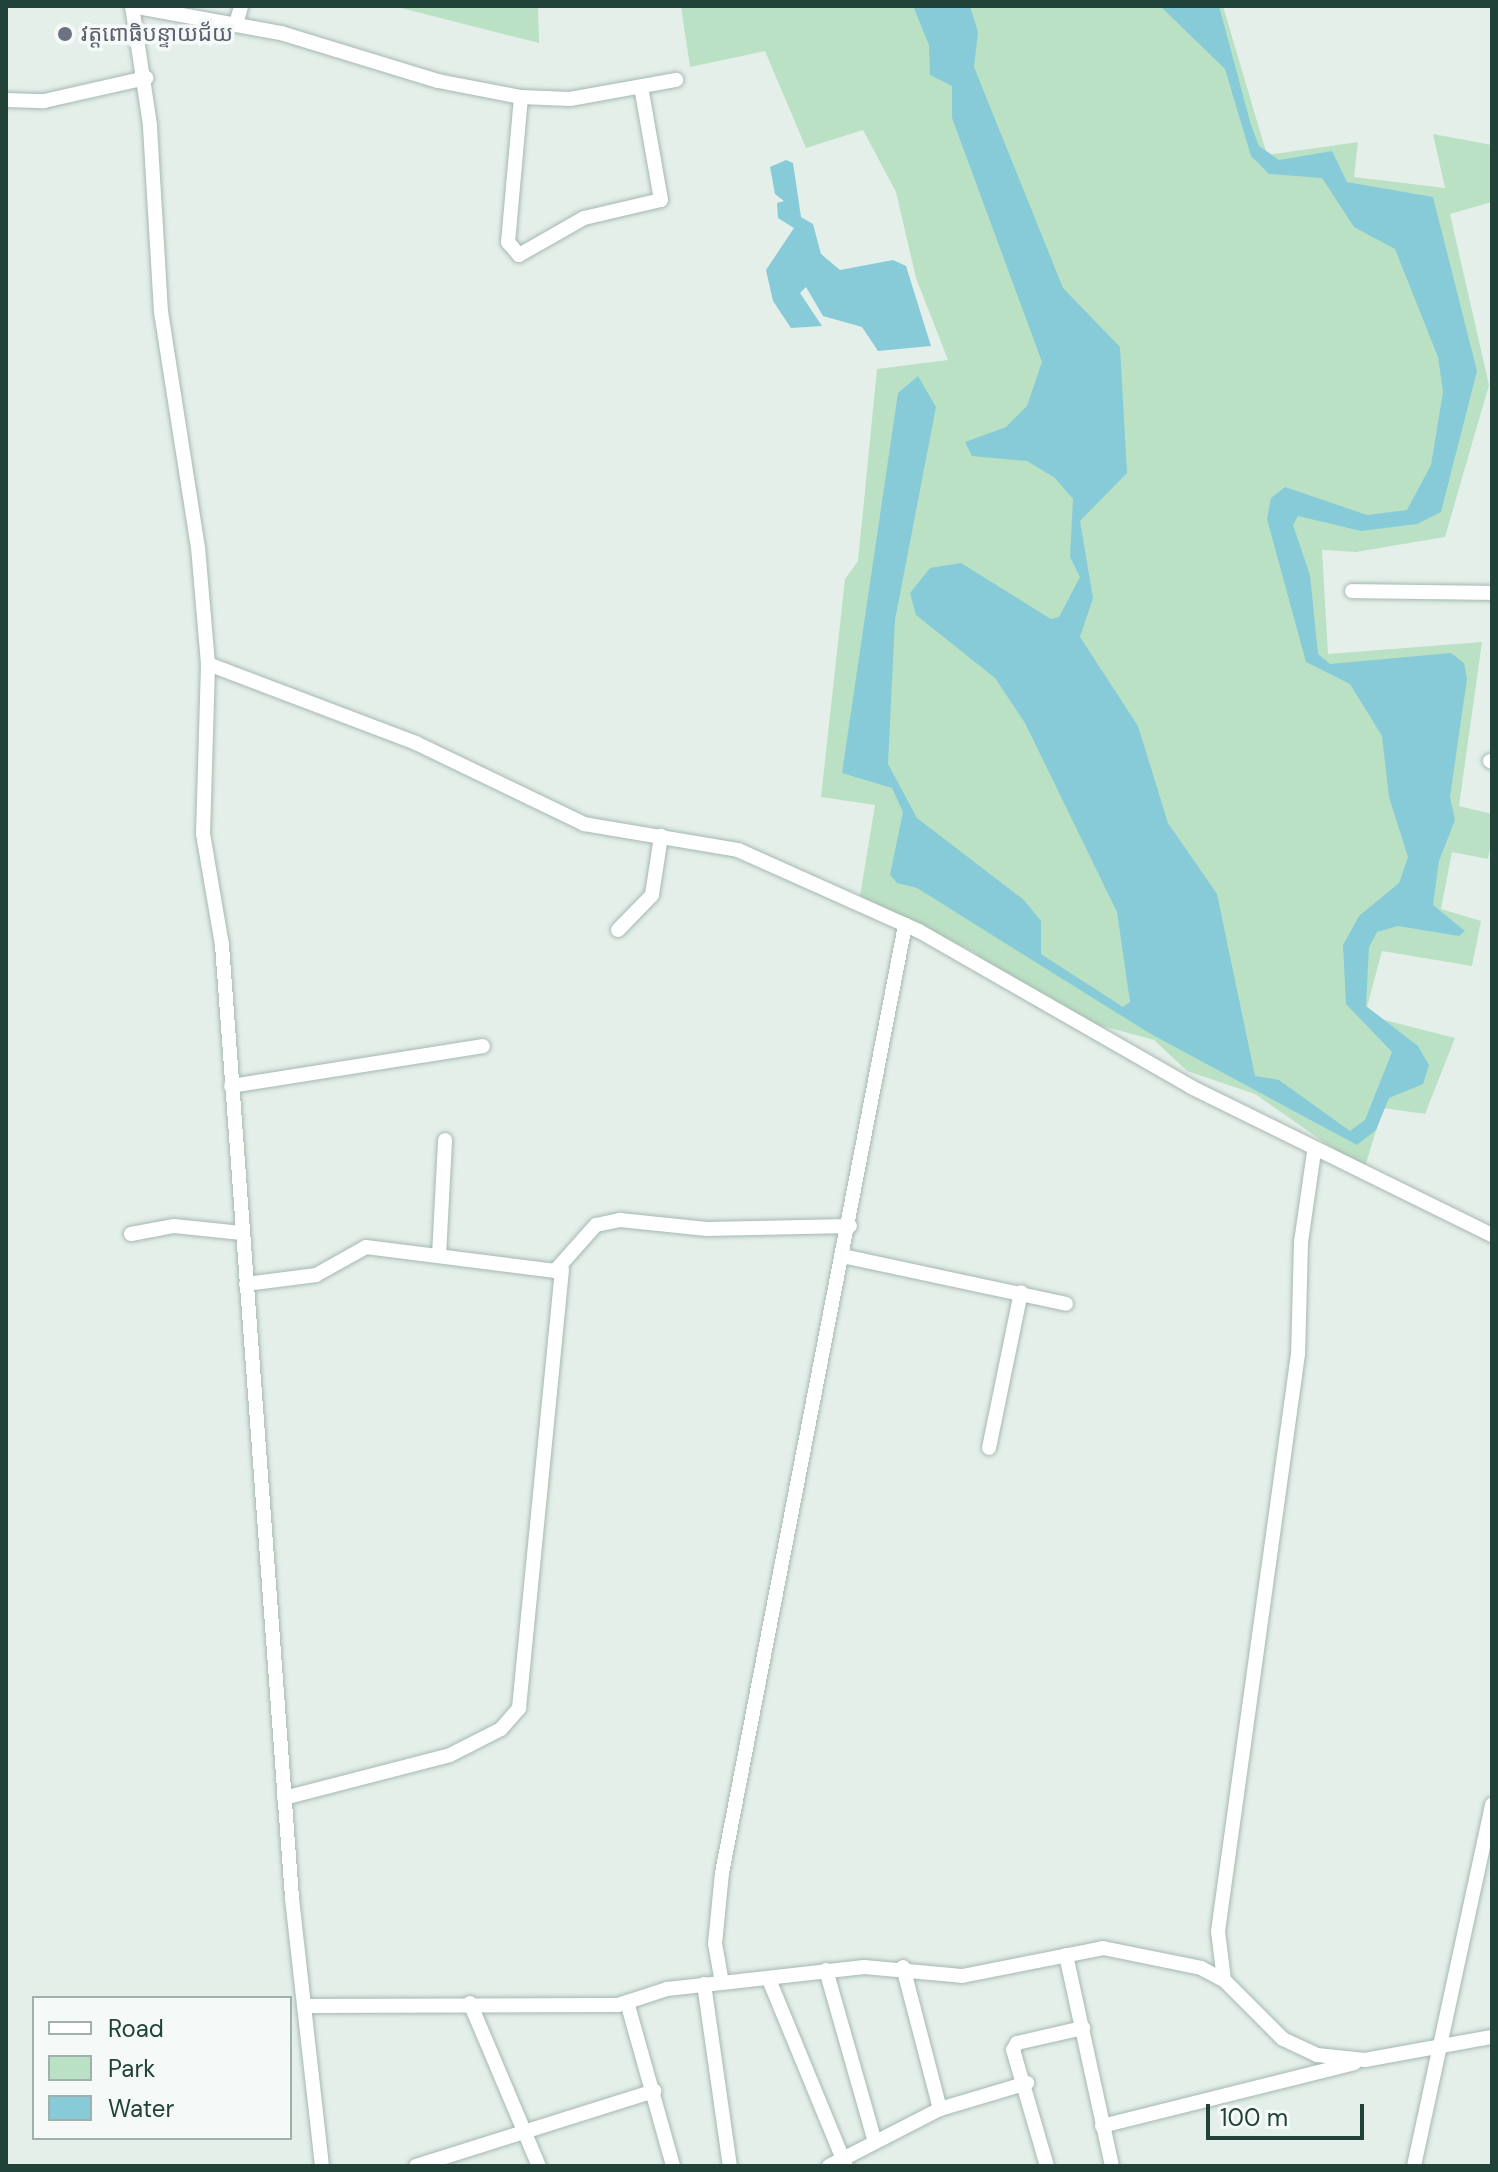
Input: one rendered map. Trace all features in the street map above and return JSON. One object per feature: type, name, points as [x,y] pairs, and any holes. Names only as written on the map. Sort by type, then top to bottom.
[{"type":"street","points":[[322,2166],[284,1798],[222,945],[203,834],[208,664],[161,312],[146,78],[132,6],[236,24],[521,97],[570,99],[676,80]]},
{"type":"street","points":[[236,24],[241,6]]},
{"type":"street","points":[[6,100],[44,101],[146,78]]},
{"type":"street","points":[[521,97],[508,242],[519,255],[584,218],[661,200],[641,87]]},
{"type":"street","points":[[1352,591],[1492,593]]},
{"type":"street","points":[[208,664],[416,743],[584,824],[738,850],[905,925],[1314,1152],[1492,1235]]},
{"type":"street","points":[[618,930],[652,895],[661,836]]},
{"type":"street","points":[[722,1983],[715,1944],[722,1873],[850,1226],[905,925]]},
{"type":"street","points":[[231,1086],[483,1046]]},
{"type":"street","points":[[439,1256],[445,1140]]},
{"type":"street","points":[[1224,1980],[1218,1931],[1298,1354],[1301,1242],[1314,1152]]},
{"type":"street","points":[[284,1798],[450,1755],[501,1729],[519,1708],[562,1269],[604,1222],[707,1229],[850,1226]]},
{"type":"street","points":[[131,1234],[174,1226],[242,1233]]},
{"type":"street","points":[[246,1284],[316,1275],[356,1248],[562,1269]]},
{"type":"street","points":[[843,1256],[1066,1304]]},
{"type":"street","points":[[989,1448],[1021,1292]]},
{"type":"street","points":[[1414,2166],[1443,2048],[1492,1804]]},
{"type":"street","points":[[304,2006],[627,2002],[704,1984],[770,1982],[826,1970],[903,1967],[962,1976],[1066,1955],[1137,1952],[1224,1980],[1283,2039],[1317,2055],[1365,2060]]},
{"type":"street","points":[[1066,1955],[1112,2166]]},
{"type":"street","points":[[903,1967],[940,2109]]},
{"type":"street","points":[[826,1970],[874,2139]]},
{"type":"street","points":[[770,1982],[839,2163],[874,2139],[940,2109],[1027,2083]]},
{"type":"street","points":[[704,1984],[730,2166]]},
{"type":"street","points":[[627,2002],[673,2166]]},
{"type":"street","points":[[470,2003],[539,2166]]},
{"type":"street","points":[[1047,2166],[1027,2083],[1013,2050],[1017,2043],[1083,2028]]},
{"type":"street","points":[[1102,2126],[1365,2060],[1492,2037]]},
{"type":"street","points":[[416,2166],[654,2091]]},
{"type":"green space","points":[[397,6],[538,6],[539,43],[397,7]]},
{"type":"green space","points":[[681,6],[1223,6],[1267,155],[1358,142],[1354,177],[1445,188],[1433,134],[1492,145],[1492,202],[1450,214],[1489,385],[1445,537],[1356,552],[1322,550],[1328,654],[1482,642],[1459,806],[1492,814],[1492,838],[1488,859],[1452,852],[1441,909],[1481,921],[1472,966],[1382,951],[1365,1015],[1455,1038],[1425,1114],[1383,1108],[1364,1170],[1255,1094],[1187,1071],[1154,1040],[1036,1008],[974,952],[860,896],[875,805],[821,797],[845,579],[858,561],[877,369],[948,360],[916,278],[896,192],[863,130],[806,148],[765,51],[690,67]]},
{"type":"water","points":[[913,6],[970,6],[978,32],[974,67],[1063,288],[1120,347],[1127,473],[1080,521],[1093,598],[1080,637],[1138,726],[1168,823],[1217,894],[1255,1076],[1279,1080],[1350,1131],[1365,1120],[1392,1052],[1346,1004],[1343,945],[1359,916],[1399,883],[1408,857],[1389,797],[1382,736],[1350,684],[1306,662],[1267,519],[1271,498],[1285,487],[1367,515],[1407,510],[1431,465],[1443,392],[1438,357],[1395,249],[1354,227],[1322,178],[1269,174],[1251,156],[1225,69],[1160,6],[1219,6],[1259,146],[1279,160],[1332,151],[1347,182],[1433,197],[1477,371],[1441,512],[1417,524],[1361,531],[1298,516],[1293,525],[1310,575],[1318,654],[1330,664],[1451,653],[1464,663],[1467,679],[1450,797],[1455,820],[1439,861],[1433,905],[1465,931],[1459,936],[1398,926],[1377,932],[1369,947],[1366,1006],[1418,1046],[1429,1065],[1423,1084],[1389,1098],[1376,1130],[1357,1145],[1149,1033],[917,888],[897,883],[890,875],[903,812],[892,788],[842,773],[898,393],[918,376],[936,407],[895,620],[888,764],[917,818],[1024,900],[1041,921],[1041,954],[1123,1007],[1130,1002],[1117,912],[1025,723],[995,678],[916,615],[910,593],[930,568],[961,563],[1051,619],[1059,617],[1080,577],[1070,557],[1073,499],[1055,478],[1027,461],[972,456],[965,442],[1006,427],[1027,406],[1042,362],[952,118],[952,86],[930,75],[929,45]]},
{"type":"water","points":[[786,160],[793,163],[801,217],[813,224],[821,254],[840,270],[893,260],[906,266],[931,346],[878,351],[862,327],[823,316],[806,287],[800,293],[822,326],[791,328],[773,301],[766,270],[794,228],[778,218],[777,203],[784,201],[775,194],[770,167]]},
{"type":"place","name":"វត្តពោធិបន្ទាយជ័យ","points":[[65,34]]}]
